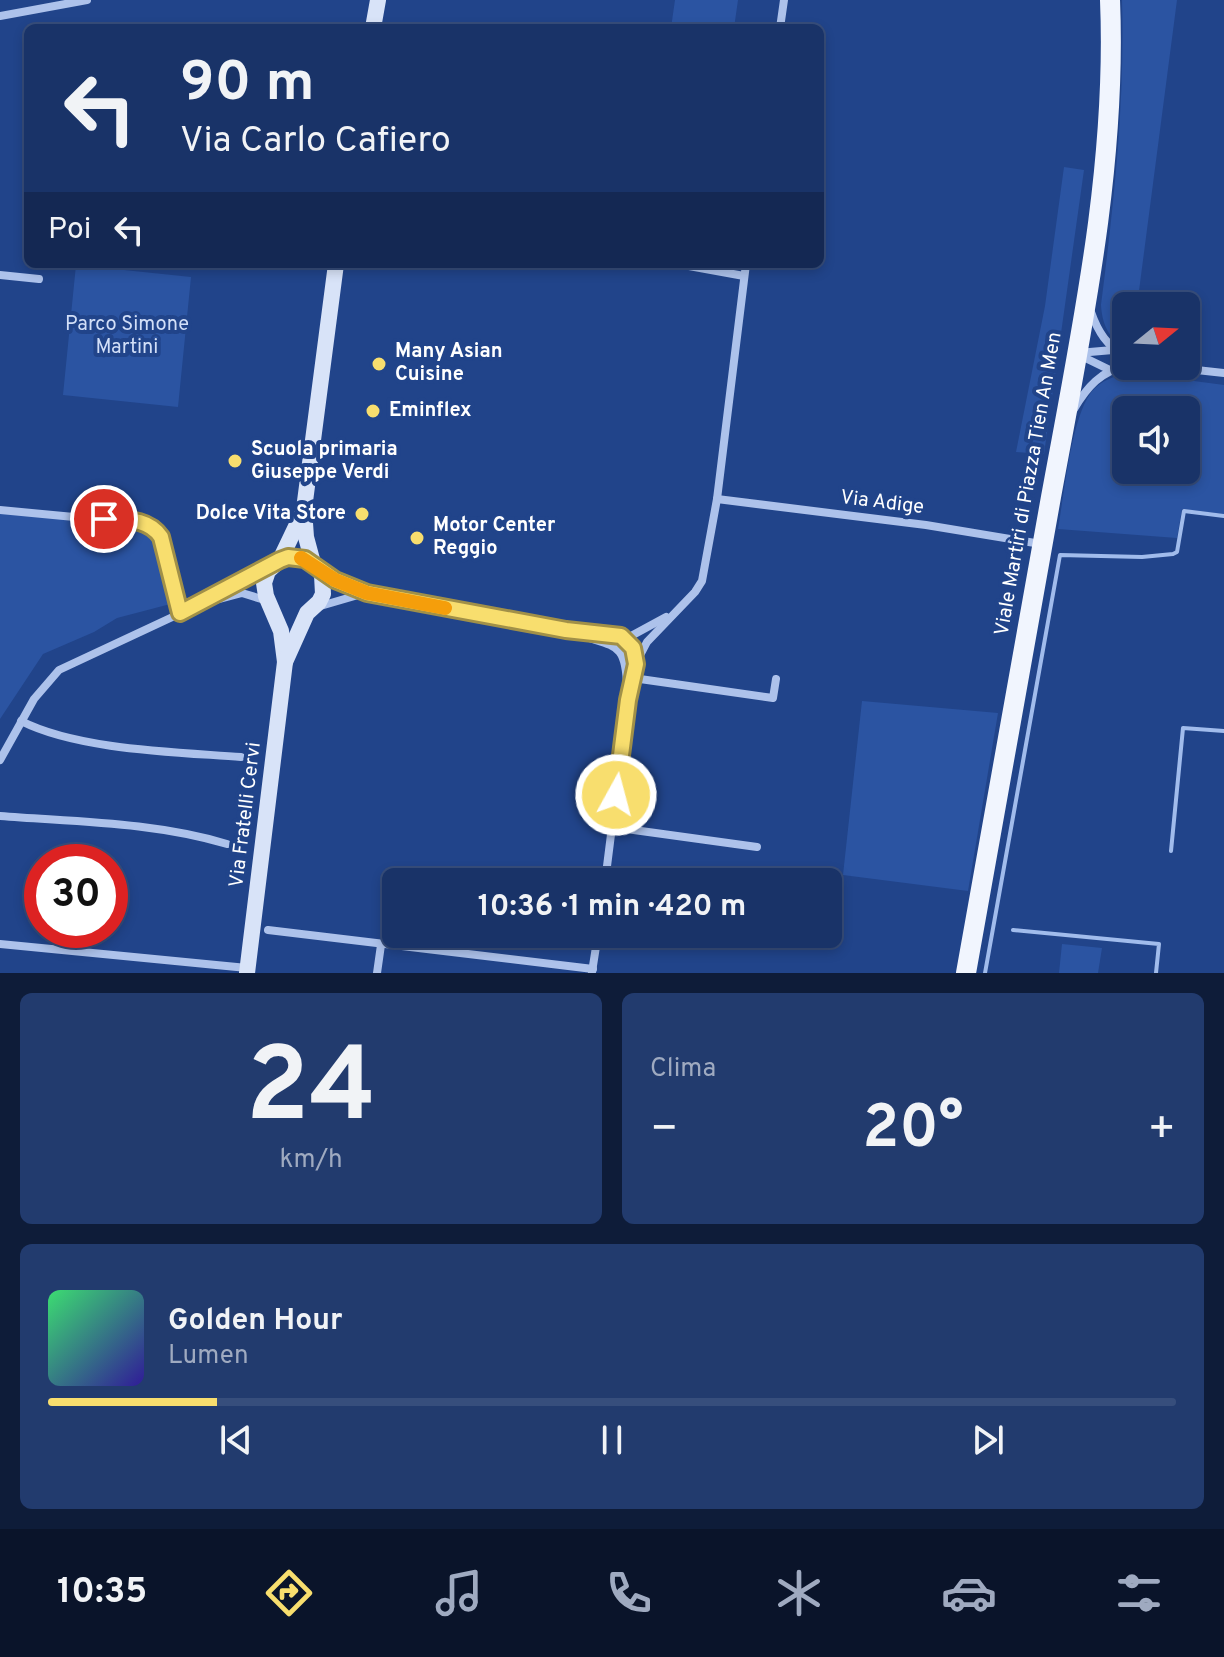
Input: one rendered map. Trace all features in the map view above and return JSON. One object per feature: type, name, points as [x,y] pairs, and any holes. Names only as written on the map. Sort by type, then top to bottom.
[{"type":"main road","points":[[374,24],[378,0]]},
{"type":"main road","name":"Viale Martiri di Piazza Tien An Men","points":[[966,973],[1077,354],[1100,208],[1112,48],[1110,0]]},
{"type":"main road","name":"Via Fratelli Cervi","points":[[285,662],[310,611],[323,594],[322,575],[315,565],[306,537],[304,509],[335,268]]},
{"type":"main road","name":"Via Fratelli Cervi","points":[[247,970],[285,662],[281,631],[264,583],[304,509]]},
{"type":"main road","points":[[276,563],[297,557],[315,565]]},
{"type":"main road","points":[[270,604],[277,611],[292,616],[310,611]]},
{"type":"street","points":[[0,16],[87,0]]},
{"type":"street","points":[[781,24],[784,0]]},
{"type":"street","points":[[700,268],[744,276]]},
{"type":"street","points":[[607,868],[628,700],[636,664],[647,642],[702,581],[717,499],[745,268]]},
{"type":"street","points":[[0,275],[39,279]]},
{"type":"street","points":[[1086,300],[1096,327],[1112,349]]},
{"type":"street","points":[[1077,354],[1112,350]]},
{"type":"street","points":[[1063,431],[1092,383],[1110,370],[1077,354]]},
{"type":"street","points":[[1200,370],[1224,373]]},
{"type":"street","name":"Via Adige","points":[[717,499],[926,525],[1043,544]]},
{"type":"street","points":[[0,510],[148,524],[161,537],[180,613]]},
{"type":"street","points":[[0,760],[21,721],[44,686],[59,670],[196,606],[276,563]]},
{"type":"street","points":[[315,565],[335,580],[367,593],[566,630],[631,636],[671,615]]},
{"type":"street","points":[[196,606],[238,593],[270,604]]},
{"type":"street","points":[[310,611],[367,593]]},
{"type":"street","points":[[566,630],[602,641],[623,654],[628,700]]},
{"type":"street","points":[[621,636],[633,648],[636,664]]},
{"type":"street","points":[[633,678],[773,698],[776,679]]},
{"type":"street","points":[[21,721],[83,741],[241,757]]},
{"type":"street","points":[[0,816],[142,826],[187,832],[227,844]]},
{"type":"street","points":[[612,827],[757,847]]},
{"type":"street","points":[[268,930],[593,971],[596,948]]},
{"type":"street","points":[[0,944],[247,970]]},
{"type":"street","points":[[377,973],[381,945]]},
{"type":"green space","points":[[675,0],[738,0],[735,24],[672,24]]},
{"type":"green space","points":[[1122,0],[1177,0],[1139,292],[1112,292],[1112,336],[1107,330],[1101,305],[1118,152]]},
{"type":"green space","points":[[1064,167],[1084,170],[1044,454],[1016,452],[1045,306]]},
{"type":"green space","name":"Parco Simone Martini","points":[[76,268],[191,277],[178,407],[63,395]]},
{"type":"green space","points":[[1110,379],[1186,380],[1224,385],[1224,514],[1182,509],[1177,538],[1058,529],[1073,440],[1083,406],[1099,385]]},
{"type":"green space","points":[[0,510],[154,527],[178,602],[117,618],[94,632],[43,654],[0,719]]},
{"type":"green space","points":[[862,701],[998,713],[968,891],[843,875]]},
{"type":"green space","points":[[1062,944],[1102,948],[1098,973],[1059,973]]},
{"type":"waterway","points":[[985,973],[1060,555],[1142,557],[1173,554],[1177,552],[1184,511],[1224,516]]},
{"type":"waterway","points":[[1171,851],[1183,728],[1224,731]]},
{"type":"waterway","points":[[1013,930],[1159,944],[1156,973]]},
{"type":"slow traffic","points":[[301,558],[335,580],[367,593],[445,608]]},
{"type":"place","name":"Many Asian Cuisine","points":[[379,364]]},
{"type":"place","name":"Eminflex","points":[[373,411]]},
{"type":"place","name":"Scuola primaria Giuseppe Verdi","points":[[235,461]]},
{"type":"place","name":"Dolce Vita Store","points":[[362,514]]},
{"type":"place","name":"Motor Center Reggio","points":[[417,538]]},
{"type":"route","points":[[104,519],[142,522],[154,527],[161,537],[180,613],[280,560],[297,557],[305,559],[335,580],[367,593],[566,630],[621,636],[633,648],[636,664],[628,700],[616,795]]}]
